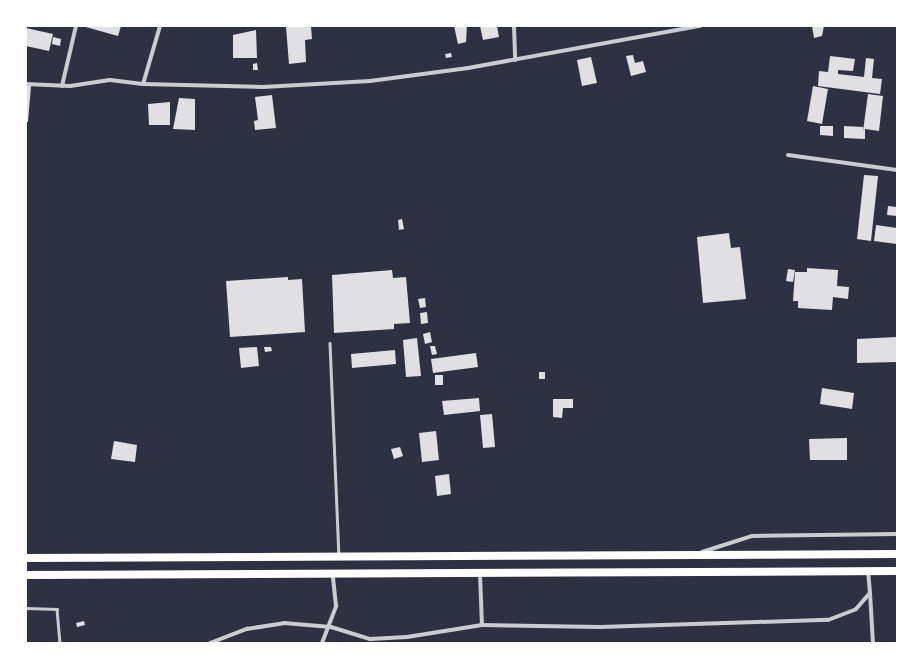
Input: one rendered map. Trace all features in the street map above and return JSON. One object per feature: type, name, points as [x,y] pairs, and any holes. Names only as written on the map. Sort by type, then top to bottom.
[{"type":"main road","points":[[26,558],[897,554]]},
{"type":"main road","points":[[26,576],[897,571]]},
{"type":"street","points":[[62,86],[76,26]]},
{"type":"street","points":[[143,84],[160,26]]},
{"type":"street","points":[[514,26],[515,60]]},
{"type":"street","points":[[26,84],[62,86],[110,80],[143,84],[263,87],[370,81],[515,60],[700,26]]},
{"type":"street","points":[[788,155],[897,170]]},
{"type":"street","points":[[696,555],[752,536],[897,534]]},
{"type":"street","points":[[868,571],[873,643]]},
{"type":"street","points":[[480,574],[482,625]]},
{"type":"street","points":[[322,643],[331,627],[336,606],[333,575]]},
{"type":"street","points":[[210,643],[247,629],[284,623],[331,627],[370,639],[407,637],[482,625],[600,627],[828,620],[856,608],[870,593]]},
{"type":"street","points":[[225,637],[226,643]]},
{"type":"lane","points":[[330,342],[340,557]]},
{"type":"lane","points":[[26,608],[57,608],[60,643]]},
{"type":"building","points":[[82,26],[121,26],[118,36]]},
{"type":"building","points":[[311,26],[312,39],[305,40],[306,62],[289,64],[286,27]]},
{"type":"building","points":[[454,26],[467,26],[466,42],[458,44]]},
{"type":"building","points":[[480,26],[497,26],[499,37],[483,40]]},
{"type":"building","points":[[812,26],[824,26],[822,36],[814,38]]},
{"type":"building","points":[[26,28],[53,34],[49,51],[26,46]]},
{"type":"building","points":[[256,30],[257,58],[233,58],[233,35]]},
{"type":"building","points":[[53,37],[61,39],[60,46],[52,44]]},
{"type":"building","points":[[451,53],[452,57],[446,58],[445,54]]},
{"type":"building","points":[[633,55],[635,63],[643,61],[646,72],[631,76],[626,56]]},
{"type":"building","points":[[830,56],[855,59],[853,71],[838,70],[838,74],[864,77],[866,58],[874,59],[872,78],[882,79],[880,94],[818,86],[819,71],[828,72]]},
{"type":"building","points":[[591,57],[597,83],[582,86],[577,60]]},
{"type":"building","points":[[257,63],[258,70],[253,70],[253,64]]},
{"type":"building","points":[[26,86],[31,86],[28,122],[26,122]]},
{"type":"building","points":[[813,86],[828,89],[822,124],[807,121]]},
{"type":"building","points":[[868,94],[883,96],[879,131],[865,129],[865,139],[844,138],[844,126],[863,127],[863,131]]},
{"type":"building","points":[[272,95],[276,128],[255,130],[254,121],[258,120],[255,97]]},
{"type":"building","points":[[179,98],[195,99],[195,130],[173,129]]},
{"type":"building","points":[[170,102],[170,125],[149,125],[148,104]]},
{"type":"building","points":[[820,126],[833,126],[833,136],[820,135]]},
{"type":"building","points":[[864,175],[878,176],[871,241],[857,239]]},
{"type":"building","points":[[888,206],[897,207],[897,216],[887,215]]},
{"type":"building","points":[[402,219],[404,229],[399,230],[398,220]]},
{"type":"building","points":[[876,225],[897,228],[897,244],[874,241]]},
{"type":"building","points":[[729,233],[731,248],[740,247],[746,299],[703,303],[697,237]]},
{"type":"building","points":[[807,268],[838,270],[837,286],[849,287],[848,299],[833,297],[832,310],[798,308],[798,301],[793,301],[795,272],[807,272]]},
{"type":"building","points":[[788,269],[795,270],[793,282],[786,281]]},
{"type":"building","points":[[392,270],[393,278],[406,277],[410,323],[394,324],[394,329],[334,333],[332,275]]},
{"type":"building","points":[[288,277],[288,280],[302,279],[305,332],[230,337],[226,281]]},
{"type":"building","points":[[425,298],[426,307],[420,308],[418,299]]},
{"type":"building","points":[[427,312],[428,323],[421,324],[420,313]]},
{"type":"building","points":[[430,332],[432,342],[425,344],[423,334]]},
{"type":"building","points":[[897,337],[897,362],[857,363],[857,339]]},
{"type":"building","points":[[417,338],[421,376],[406,377],[403,340]]},
{"type":"building","points":[[430,346],[435,346],[437,354],[432,355]]},
{"type":"building","points":[[257,347],[259,366],[241,368],[239,348]]},
{"type":"building","points":[[264,347],[271,347],[272,351],[265,352]]},
{"type":"building","points":[[395,350],[396,364],[352,368],[351,354]]},
{"type":"building","points":[[476,353],[478,367],[433,373],[431,359]]},
{"type":"building","points":[[539,372],[545,372],[545,379],[539,379]]},
{"type":"building","points":[[435,375],[443,375],[443,385],[435,385]]},
{"type":"building","points":[[822,388],[854,393],[852,409],[820,404]]},
{"type":"building","points":[[479,398],[480,411],[444,415],[442,401]]},
{"type":"building","points":[[553,399],[573,399],[573,408],[563,408],[562,418],[553,417]]},
{"type":"building","points":[[492,414],[495,447],[483,448],[480,415]]},
{"type":"building","points":[[436,431],[439,460],[422,462],[419,433]]},
{"type":"building","points":[[847,438],[847,460],[810,460],[809,439]]},
{"type":"building","points":[[114,441],[137,445],[135,462],[111,459]]},
{"type":"building","points":[[400,447],[403,456],[394,459],[391,449]]},
{"type":"building","points":[[449,474],[451,494],[437,496],[435,476]]},
{"type":"building","points":[[84,621],[85,625],[77,627],[76,623]]}]
